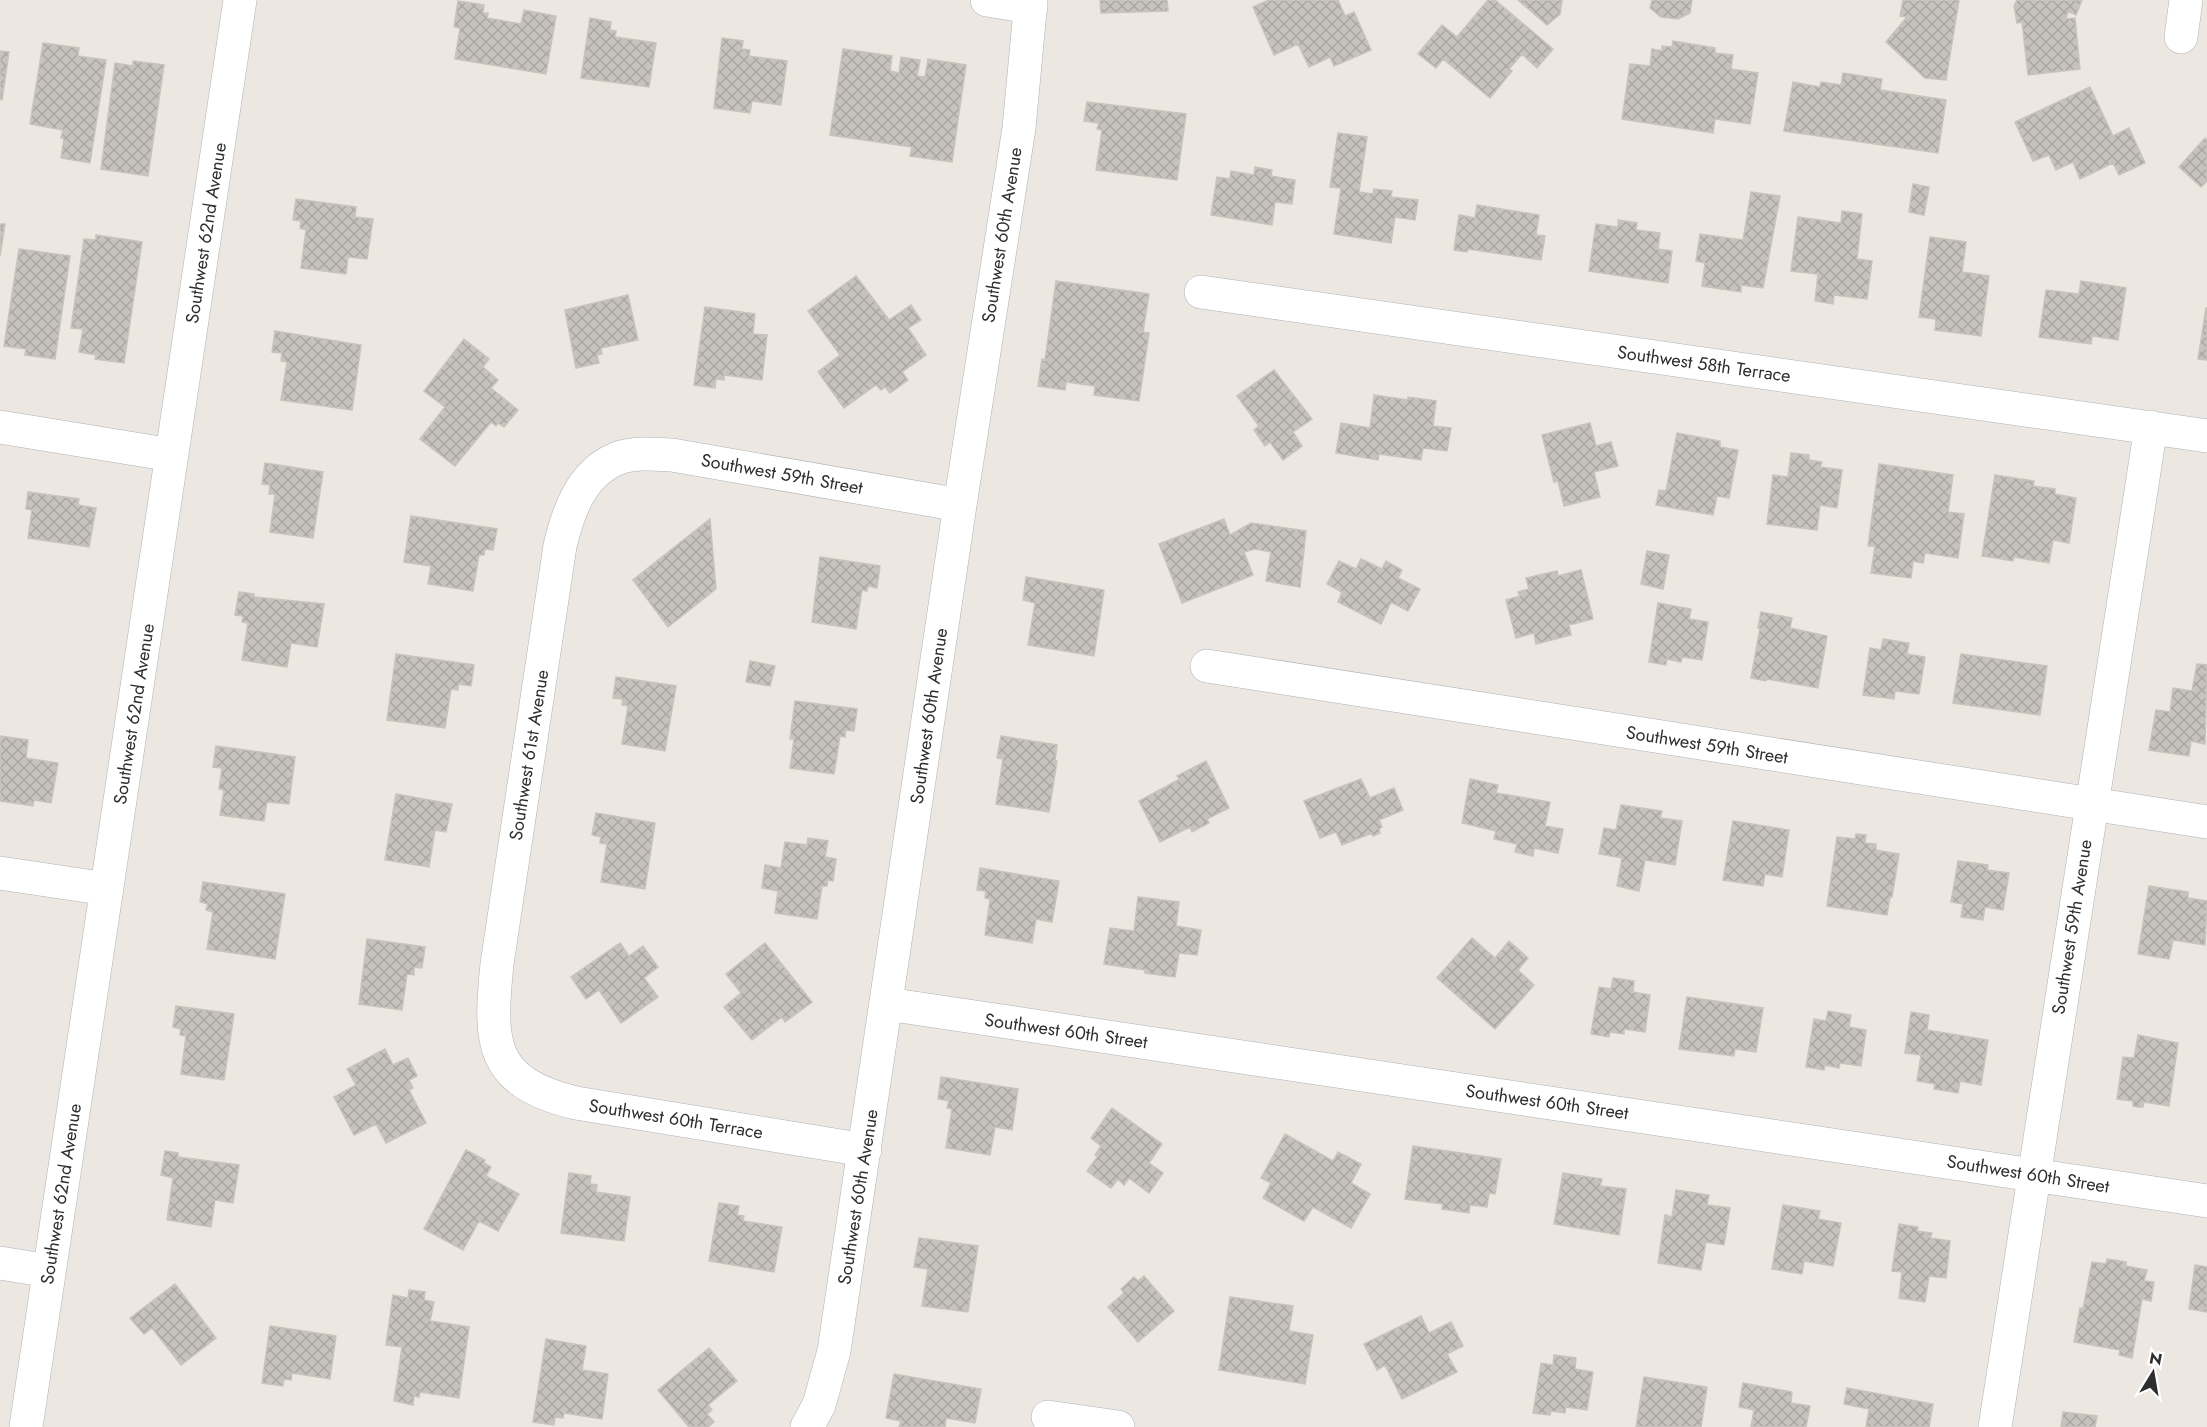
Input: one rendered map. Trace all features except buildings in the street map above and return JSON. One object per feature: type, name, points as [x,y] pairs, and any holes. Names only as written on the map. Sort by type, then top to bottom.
[{"type":"street","name":"Southwest 62nd Avenue","points":[[34,1426],[49,1271],[240,0]]},
{"type":"street","points":[[987,0],[1031,4]]},
{"type":"street","points":[[2181,37],[2186,0]]},
{"type":"street","name":"Southwest 60th Avenue","points":[[807,1427],[819,1405],[834,1351],[960,505],[1019,128],[1031,4]]},
{"type":"street","name":"Southwest 58th Terrace","points":[[1202,292],[2207,436]]},
{"type":"street","points":[[0,427],[172,455]]},
{"type":"street","name":"Southwest 59th Avenue","points":[[1995,1427],[2151,427]]},
{"type":"street","name":"Southwest 59th Street","points":[[605,465],[618,458],[634,455],[672,455],[960,505]]},
{"type":"street","name":"Southwest 61st Avenue","points":[[501,1058],[495,1037],[494,1021],[497,964],[560,546],[575,499],[584,485],[605,465]]},
{"type":"street","name":"Southwest 59th Street","points":[[1207,666],[2207,822]]},
{"type":"street","points":[[0,873],[107,890]]},
{"type":"street","name":"Southwest 60th Street","points":[[887,1004],[2207,1201]]},
{"type":"street","name":"Southwest 60th Terrace","points":[[501,1058],[508,1068],[530,1086],[565,1101],[865,1150]]},
{"type":"street","points":[[0,1263],[49,1271]]},
{"type":"street","points":[[1048,1417],[1118,1427]]}]
